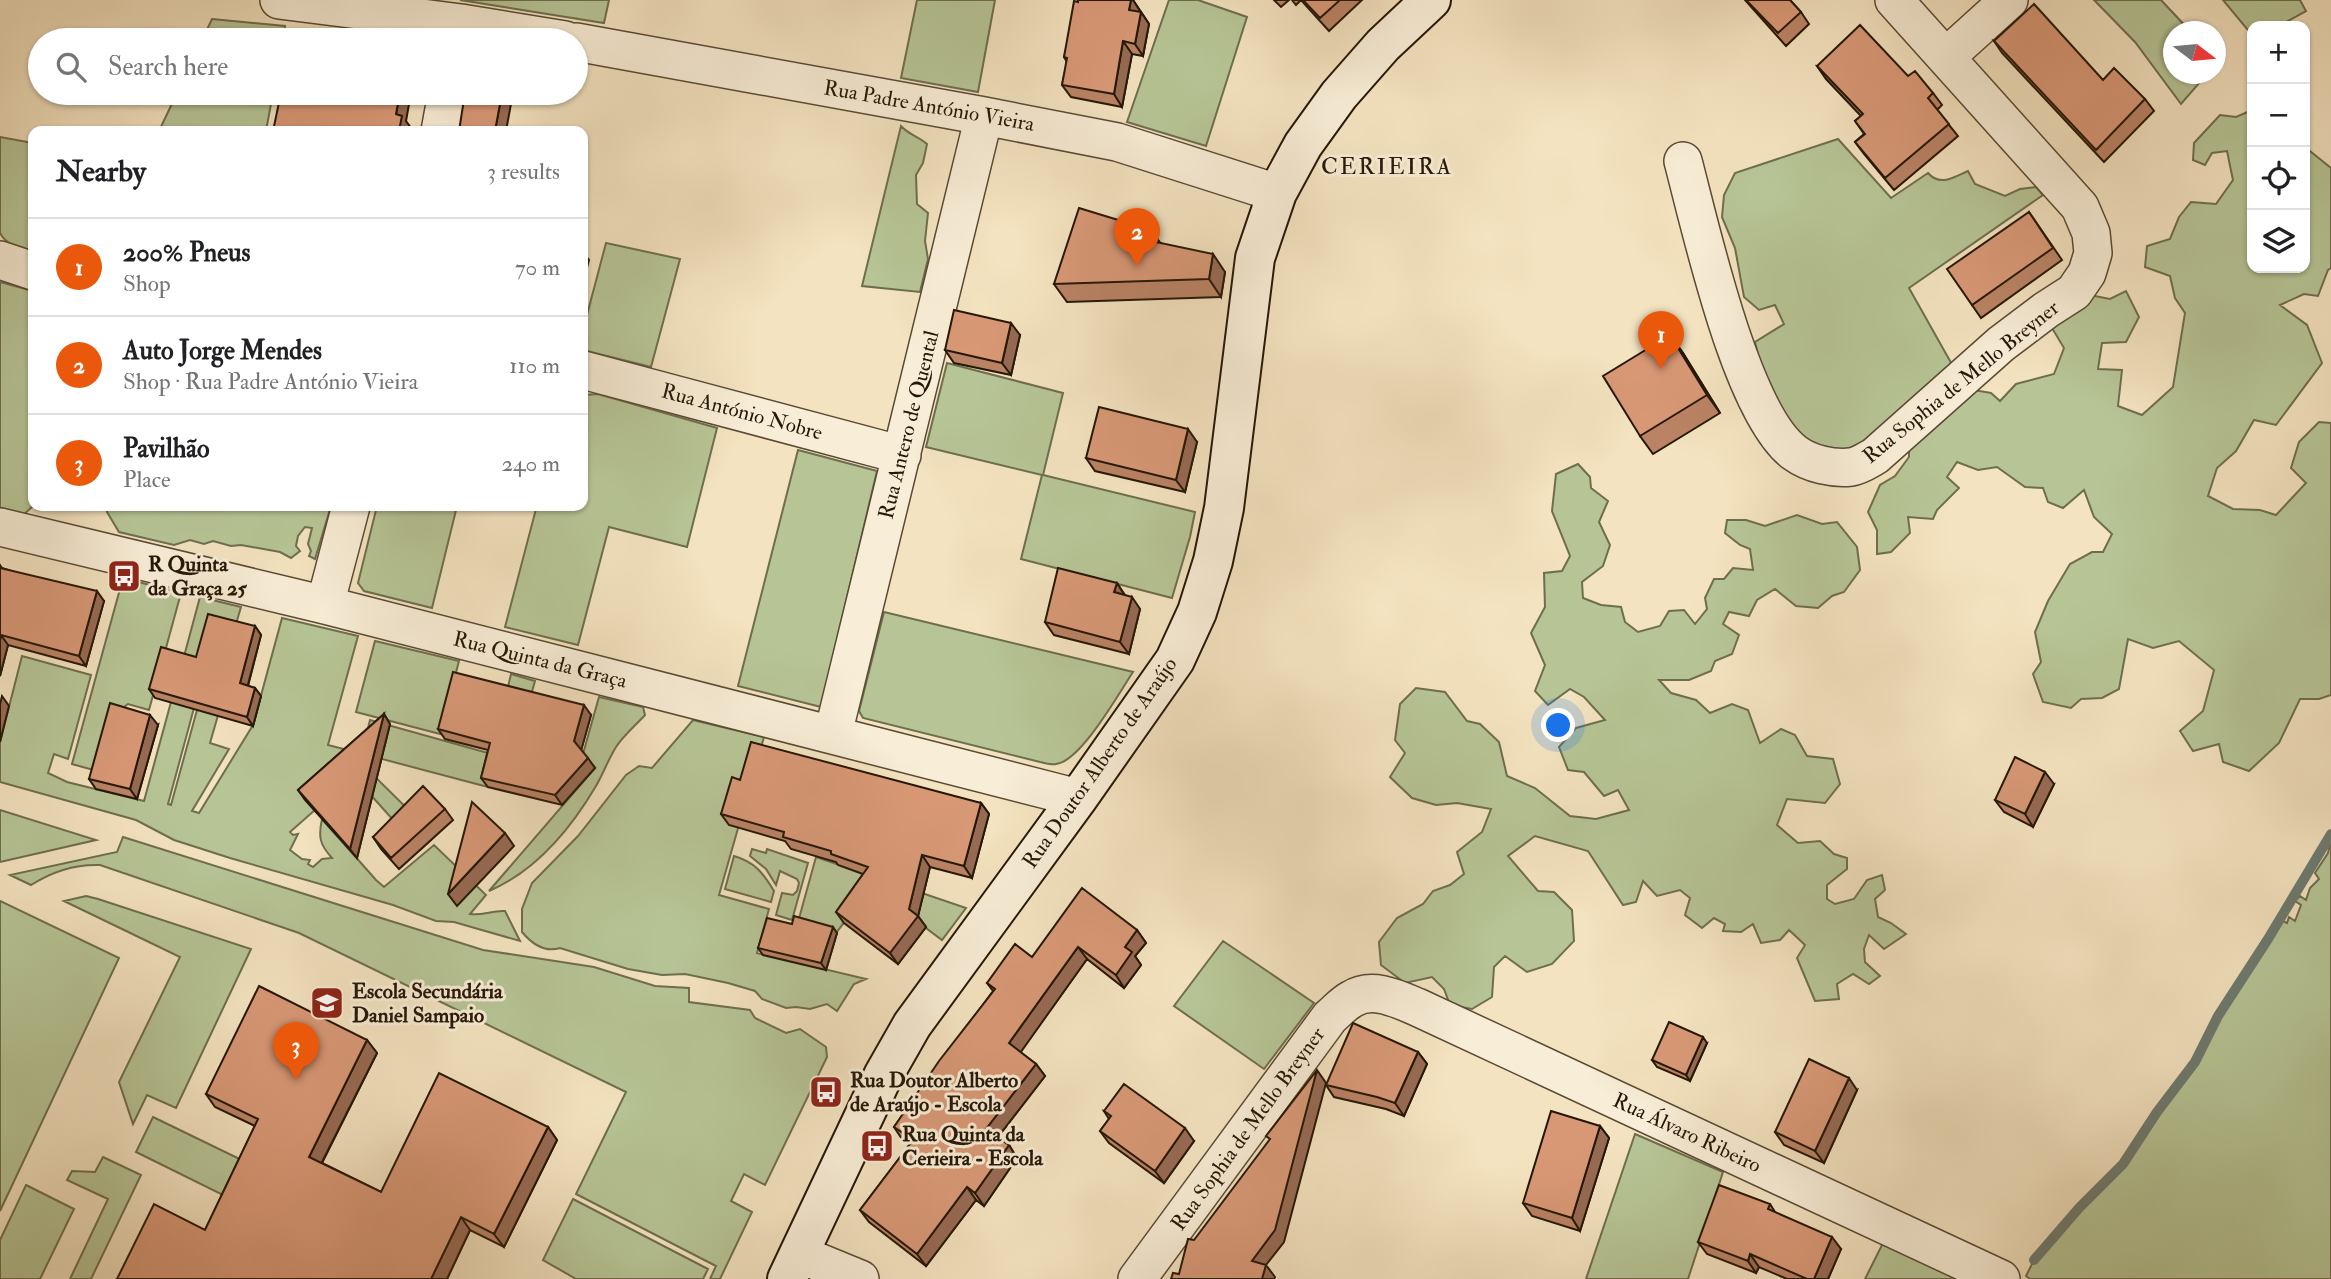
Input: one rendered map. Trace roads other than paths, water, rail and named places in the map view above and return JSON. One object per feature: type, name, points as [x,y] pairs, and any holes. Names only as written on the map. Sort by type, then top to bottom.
[{"type":"main road","name":"Rua Doutor Alberto de Araújo","points":[[793,1267],[883,1076],[912,1025],[1175,660],[1197,612],[1213,561],[1224,508],[1255,258],[1277,193],[1303,145],[1339,95],[1383,45],[1431,0]]},
{"type":"street","points":[[279,0],[436,28]]},
{"type":"street","name":"Rua Sophia de Mello Breyner","points":[[1683,160],[1724,310],[1760,408],[1794,452],[1819,464],[1852,467],[1875,456],[2001,344],[2074,292],[2087,274],[2093,253],[2091,233],[2080,207],[1894,0]]},
{"type":"street","points":[[1946,57],[2009,0]]},
{"type":"street","name":"Rua Padre António Vieira","points":[[588,44],[1117,142],[1277,193]]},
{"type":"street","points":[[441,126],[445,105]]},
{"type":"street","name":"Rua Antero de Quental","points":[[833,734],[984,116]]},
{"type":"street","points":[[0,260],[28,269]]},
{"type":"street","name":"Rua António Nobre","points":[[588,371],[902,455]]},
{"type":"street","points":[[325,606],[350,511]]},
{"type":"street","name":"Rua Quinta da Graça","points":[[0,527],[325,606],[1078,798]]},
{"type":"street","name":"Rua Sophia de Mello Breyner","points":[[1137,1279],[1330,1017],[1354,997],[1371,993]]},
{"type":"street","name":"Rua Álvaro Ribeiro","points":[[1371,993],[1392,996],[1417,1007],[2001,1279]]},
{"type":"street","points":[[793,1267],[860,1279]]},
{"type":"waterway","points":[[2034,1260],[2079,1208],[2123,1164],[2157,1112],[2195,1062],[2218,1016],[2331,834]]},
{"type":"place","name":"Auto Jorge Mendes","points":[[1137,266]]},
{"type":"place","name":"200% Pneus","points":[[1661,369]]},
{"type":"place","name":"R Quinta da Graça 25","points":[[124,576]]},
{"type":"place","name":"Escola Secundária Daniel Sampaio","points":[[327,1003]]},
{"type":"place","name":"Pavilhão","points":[[296,1080]]},
{"type":"place","name":"Rua Doutor Alberto de Araújo - Escola","points":[[826,1092]]},
{"type":"place","name":"Rua Quinta da Cerieira - Escola","points":[[877,1146]]},
{"type":"district","name":"CERIEIRA","points":[[1387,166]]}]
